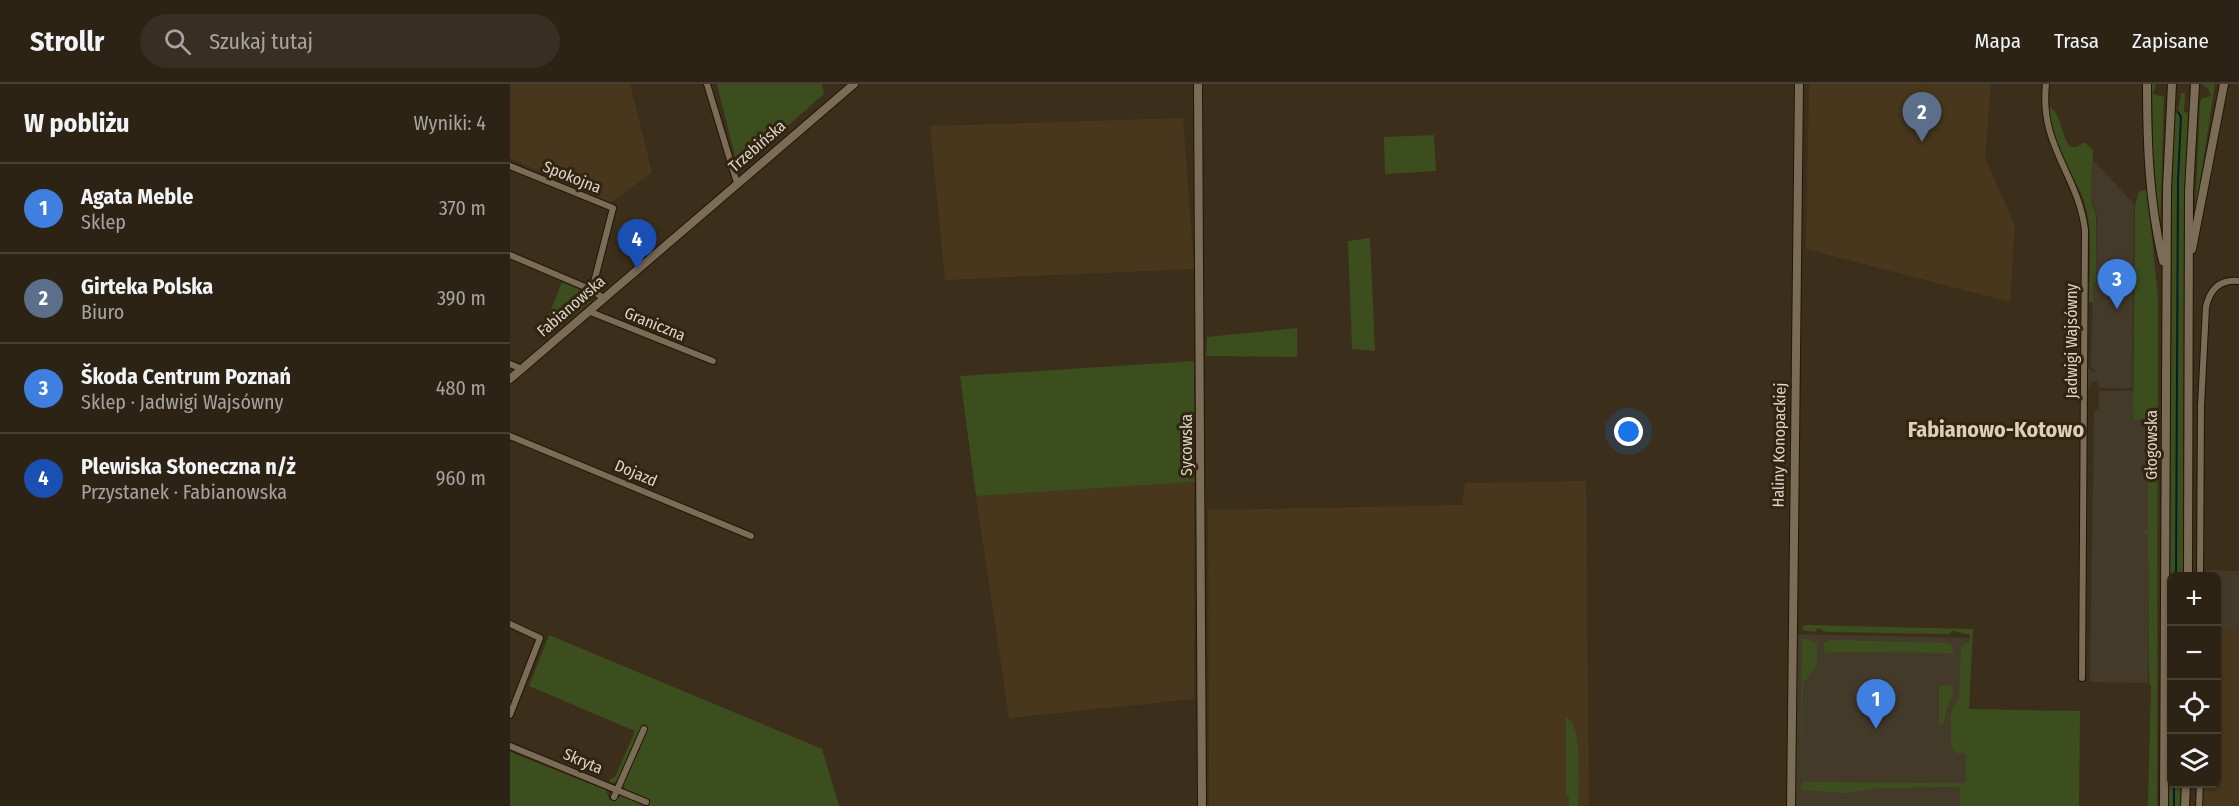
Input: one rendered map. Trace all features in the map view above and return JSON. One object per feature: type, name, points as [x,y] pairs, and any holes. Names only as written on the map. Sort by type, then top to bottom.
[{"type":"street","points":[[706,84],[737,183]]},
{"type":"street","name":"Trzebińska","points":[[680,232],[854,84]]},
{"type":"street","name":"Sycowska","points":[[1198,84],[1202,806]]},
{"type":"street","name":"Haliny Konopackiej","points":[[1791,806],[1799,84]]},
{"type":"street","name":"Jadwigi Wajsówny","points":[[2046,84],[2045,108],[2049,133],[2078,196],[2085,230],[2082,678]]},
{"type":"street","points":[[2147,84],[2150,180],[2156,227],[2167,279]]},
{"type":"street","name":"Głogowska","points":[[2164,806],[2167,279],[2172,84]]},
{"type":"street","points":[[2188,572],[2190,159],[2194,84]]},
{"type":"street","points":[[2189,270],[2224,84]]},
{"type":"street","name":"Spokojna","points":[[510,166],[613,208],[592,290]]},
{"type":"street","name":"Fabianowska","points":[[510,379],[680,232]]},
{"type":"street","points":[[510,255],[592,290],[603,298]]},
{"type":"street","points":[[2200,572],[2201,406],[2205,312],[2210,294],[2222,283],[2239,281]]},
{"type":"street","name":"Graniczna","points":[[588,311],[713,361]]},
{"type":"street","points":[[510,364],[522,369]]},
{"type":"street","name":"Dojazd","points":[[510,435],[751,536]]},
{"type":"street","points":[[510,624],[540,638],[510,715]]},
{"type":"street","points":[[614,798],[644,729]]},
{"type":"street","name":"Skryta","points":[[510,746],[646,802]]},
{"type":"street","points":[[2185,806],[2186,788]]},
{"type":"street","points":[[2199,806],[2200,788]]},
{"type":"shaded area","points":[[510,84],[630,84],[652,173],[609,204],[510,158]]},
{"type":"shaded area","points":[[1809,84],[1991,84],[1985,158],[2015,226],[2010,302],[1806,249]]},
{"type":"shaded area","points":[[1183,118],[1194,269],[945,280],[930,126]]},
{"type":"shaded area","points":[[2093,160],[2134,204],[2132,388],[2099,388],[2097,381],[2091,382],[2088,389],[2088,368],[2093,373],[2096,370],[2091,368],[2097,216],[2091,199]]},
{"type":"shaded area","points":[[2149,390],[2148,683],[2090,682],[2094,411],[2099,410],[2099,391]]},
{"type":"shaded area","points":[[1586,481],[1589,806],[1209,806],[1208,510],[1462,505],[1465,483]]},
{"type":"shaded area","points":[[1194,482],[1194,699],[1009,718],[976,496]]},
{"type":"shaded area","points":[[2206,570],[2239,571],[2239,629],[2221,629],[2221,572],[2207,572]]},
{"type":"shaded area","points":[[2221,629],[2239,629],[2239,806],[2202,806],[2203,788],[2221,788]]},
{"type":"shaded area","points":[[1792,634],[1970,638],[1967,806],[1791,806]]},
{"type":"green space","points":[[717,84],[822,84],[824,94],[738,169]]},
{"type":"green space","points":[[2152,84],[2156,84],[2153,94],[2164,97],[2160,233],[2153,153]]},
{"type":"green space","points":[[2202,84],[2215,84],[2195,215],[2200,102],[2202,98],[2211,96],[2209,90]]},
{"type":"green space","points":[[2181,93],[2185,93],[2184,112],[2188,113],[2184,204],[2183,572],[2170,572],[2172,194],[2175,113],[2178,112]]},
{"type":"green space","points":[[2050,107],[2057,115],[2070,147],[2077,147],[2084,142],[2093,150],[2091,200],[2096,216],[2096,283],[2093,283],[2093,302],[2089,302],[2090,238],[2087,213],[2080,190],[2054,143],[2050,131]]},
{"type":"green space","points":[[1434,135],[1436,171],[1385,174],[1384,137]]},
{"type":"green space","points":[[2147,190],[2158,297],[2157,806],[2148,806],[2151,685],[2149,684],[2148,536],[2143,531],[2148,531],[2148,419],[2133,420],[2135,206],[2139,191]]},
{"type":"green space","points":[[1370,238],[1375,351],[1352,349],[1348,241]]},
{"type":"green space","points":[[562,282],[587,293],[590,302],[549,336],[542,332]]},
{"type":"green space","points":[[1297,328],[1297,357],[1206,356],[1207,337]]},
{"type":"green space","points":[[1194,361],[1194,482],[976,496],[960,376]]},
{"type":"green space","points":[[1804,625],[1973,629],[1969,709],[2080,711],[2079,806],[1960,806],[1960,787],[1880,788],[1847,793],[1801,790],[1802,782],[1966,783],[1966,753],[1956,753],[1951,747],[1951,712],[1959,697],[1961,646],[1970,641],[1970,635],[1953,631],[1949,634],[1826,632],[1818,628],[1815,632],[1802,630]]},
{"type":"green space","points":[[549,635],[822,749],[839,806],[510,806],[510,752],[606,790],[609,799],[615,801],[621,795],[647,804],[649,800],[625,790],[623,785],[626,778],[621,776],[616,782],[610,783],[610,779],[615,777],[635,731],[529,686]]},
{"type":"green space","points":[[1805,638],[1817,644],[1817,666],[1803,683],[1801,775],[1802,639]]},
{"type":"green space","points":[[1830,640],[1947,643],[1952,645],[1953,657],[1951,653],[1826,652],[1824,656],[1824,643]]},
{"type":"green space","points":[[1952,681],[1952,697],[1944,724],[1939,724],[1939,686],[1951,686]]},
{"type":"green space","points":[[1566,717],[1572,722],[1578,744],[1578,806],[1569,806],[1569,797],[1566,796]]},
{"type":"green space","points":[[2169,788],[2181,788],[2180,806],[2169,806]]},
{"type":"waterway","points":[[2176,572],[2178,180],[2181,117],[2178,112]]},
{"type":"waterway","points":[[2174,788],[2174,806]]},
{"type":"place","name":"Girteka Polska","points":[[1922,142]]},
{"type":"place","name":"Plewiska Słoneczna n/ż","points":[[637,269]]},
{"type":"place","name":"Škoda Centrum Poznań","points":[[2117,309]]},
{"type":"place","name":"Agata Meble","points":[[1876,729]]},
{"type":"district","name":"Fabianowo-Kotowo","points":[[1996,429]]}]
